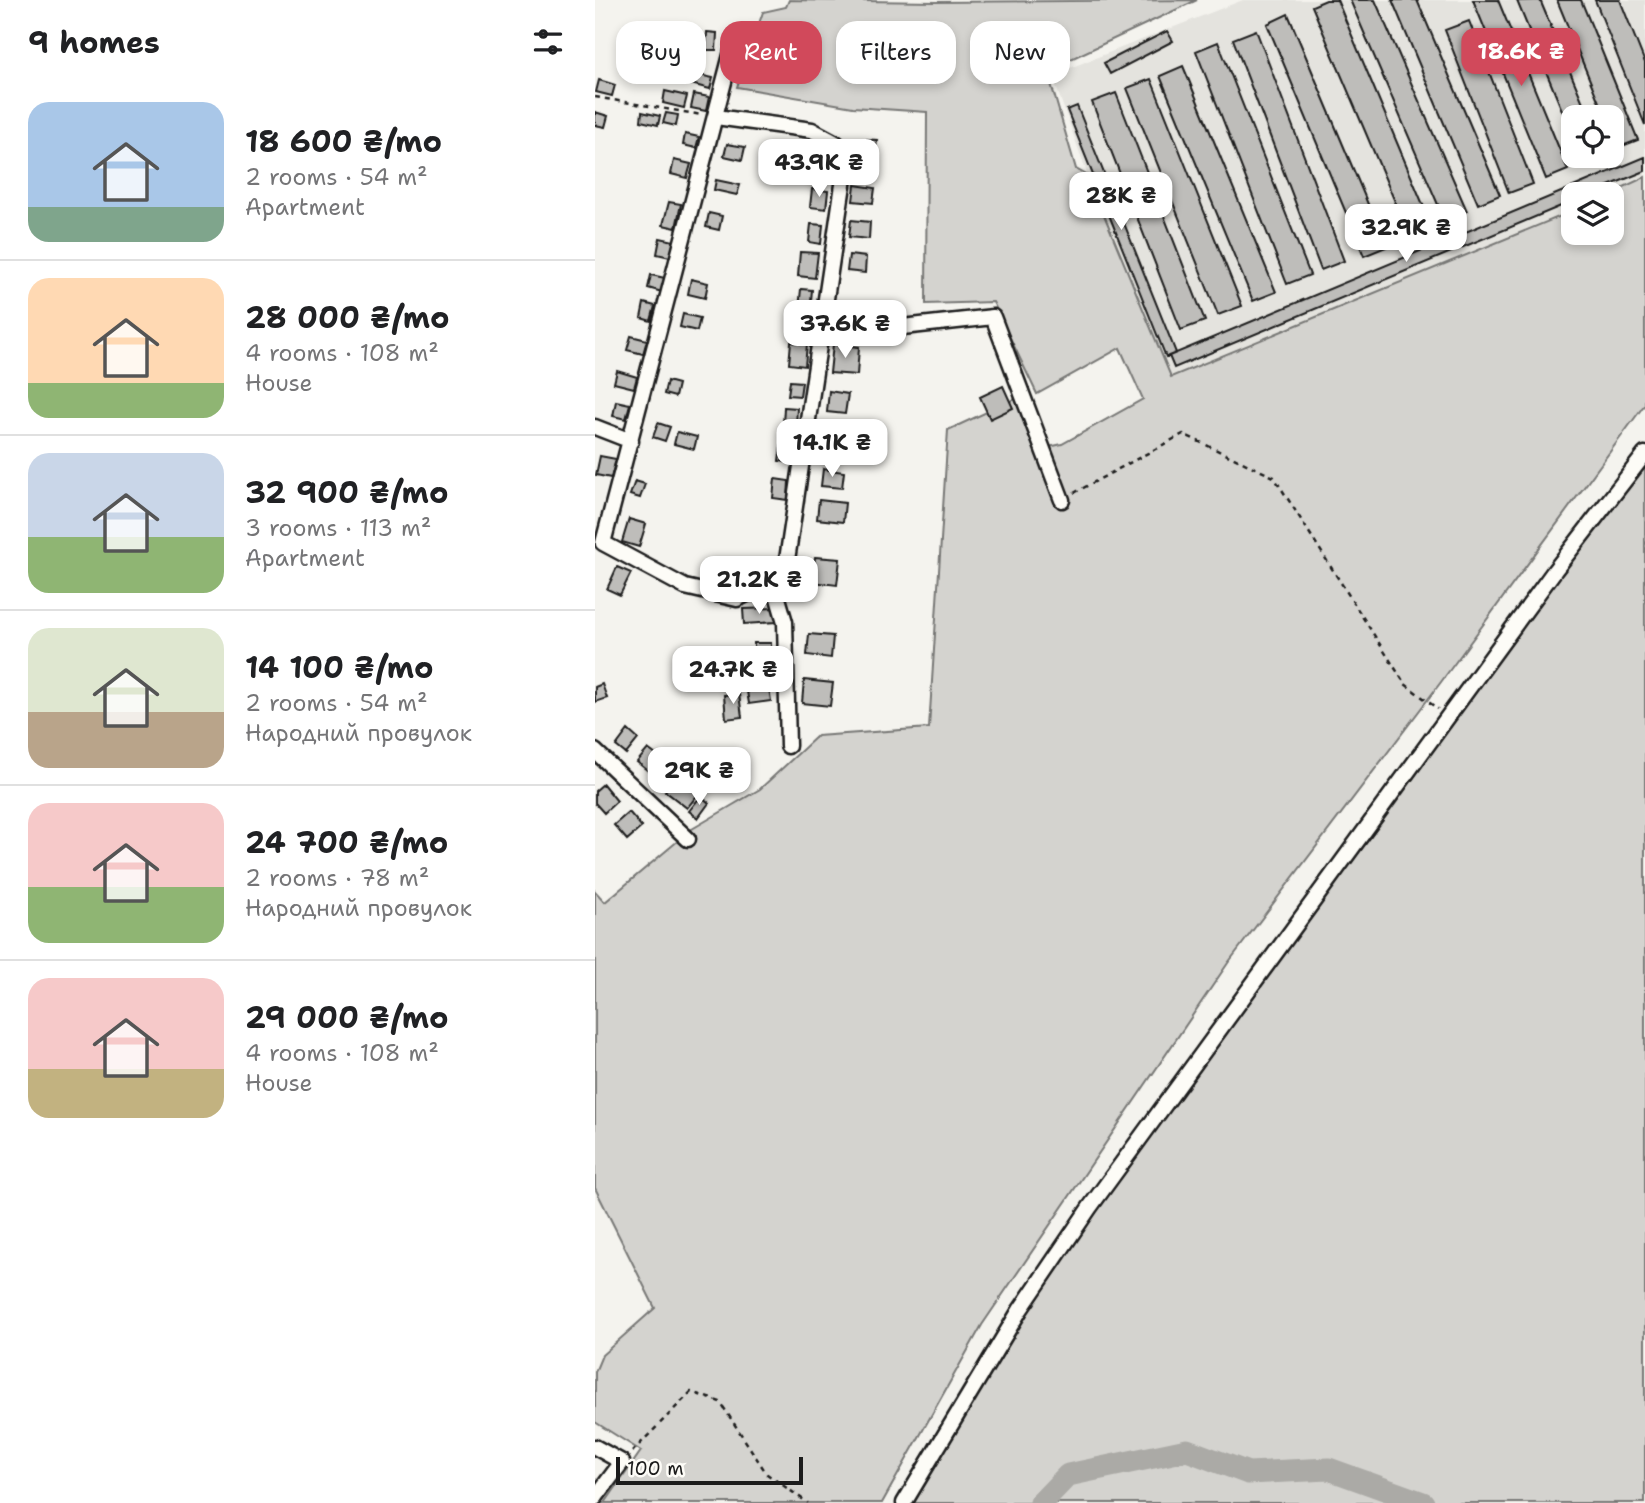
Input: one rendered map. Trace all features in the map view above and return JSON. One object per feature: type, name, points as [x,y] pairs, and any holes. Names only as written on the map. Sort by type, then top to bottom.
[{"type":"street","points":[[716,117],[812,130],[836,143],[844,178],[787,560],[773,582],[737,599],[685,587],[603,543],[724,84]]},
{"type":"street","points":[[821,336],[993,317],[1062,500]]},
{"type":"street","points":[[595,427],[631,441]]},
{"type":"street","points":[[904,1503],[1020,1310],[1090,1207],[1555,570],[1645,454]]},
{"type":"street","points":[[773,582],[785,622],[788,746]]},
{"type":"street","points":[[595,751],[688,839]]},
{"type":"street","points":[[595,1447],[622,1462],[595,1498]]},
{"type":"path","points":[[595,97],[716,117]]},
{"type":"path","points":[[1062,500],[1183,434],[1274,477],[1405,684],[1449,718]]},
{"type":"path","points":[[622,1462],[691,1392],[720,1402],[767,1474],[808,1503]]},
{"type":"shaded area","points":[[789,0],[1197,0],[1070,59],[1070,21],[970,21],[970,84],[1051,84],[1076,169],[1088,176],[1171,377],[1561,216],[1561,245],[1624,245],[1624,187],[1645,177],[1645,404],[1441,682],[1228,963],[982,1325],[882,1503],[605,1503],[641,1451],[595,1422],[595,1372],[602,1355],[655,1308],[595,1188],[595,891],[605,902],[692,829],[760,789],[817,736],[929,728],[948,430],[1019,397],[1040,449],[1062,444],[1143,399],[1120,348],[1037,394],[993,302],[926,304],[927,112],[853,107],[737,87],[738,84],[822,84],[822,21],[760,21],[763,12],[786,7]]},
{"type":"shaded area","points":[[1243,0],[1645,0],[1645,182],[1624,190],[1624,182],[1561,182],[1561,217],[1171,377],[1088,176],[1055,84],[1070,84],[1070,68]]},
{"type":"shaded area","points":[[1645,459],[1645,1503],[910,1503],[1036,1298],[1179,1093],[1393,807],[1505,647]]},
{"type":"building","points":[[1326,0],[1337,0],[1432,226],[1409,235],[1312,6]]},
{"type":"building","points":[[1350,0],[1375,0],[1467,211],[1445,221]]},
{"type":"building","points":[[1392,0],[1417,0],[1500,195],[1478,204]]},
{"type":"building","points":[[1473,0],[1498,0],[1561,153],[1561,168],[1568,170],[1546,179]]},
{"type":"building","points":[[1540,0],[1584,105],[1561,105],[1561,108],[1517,1]]},
{"type":"building","points":[[1557,0],[1581,0],[1624,105],[1600,105]]},
{"type":"building","points":[[1595,0],[1620,0],[1645,63],[1645,125]]},
{"type":"building","points":[[1288,14],[1386,247],[1364,256],[1267,24]]},
{"type":"building","points":[[1469,21],[1533,184],[1509,193],[1445,30]]},
{"type":"building","points":[[1256,30],[1344,261],[1321,270],[1233,39]]},
{"type":"building","points":[[1167,31],[1173,41],[1110,74],[1104,63]]},
{"type":"building","points":[[707,32],[717,33],[716,50],[706,50]]},
{"type":"building","points":[[1218,42],[1310,275],[1287,284],[1196,51]]},
{"type":"building","points":[[1183,66],[1276,292],[1253,301],[1160,76]]},
{"type":"building","points":[[706,76],[713,78],[710,89],[691,84],[706,84]]},
{"type":"building","points":[[1151,79],[1242,306],[1218,315],[1127,88]]},
{"type":"building","points":[[599,80],[615,85],[612,96],[596,92]]},
{"type":"building","points":[[665,91],[687,96],[684,108],[663,103]]},
{"type":"building","points":[[1116,93],[1205,321],[1181,330],[1092,102]]},
{"type":"building","points":[[694,94],[709,97],[706,111],[691,108]]},
{"type":"building","points":[[1077,106],[1176,353],[1166,357],[1067,110]]},
{"type":"building","points":[[1624,106],[1638,140],[1624,145]]},
{"type":"building","points":[[595,112],[608,116],[605,127],[595,125]]},
{"type":"building","points":[[642,112],[660,116],[658,125],[641,121]]},
{"type":"building","points":[[666,113],[678,115],[676,126],[663,123]]},
{"type":"building","points":[[685,134],[699,137],[696,148],[683,145]]},
{"type":"building","points":[[860,139],[877,140],[874,163],[857,161]]},
{"type":"building","points":[[727,144],[745,147],[742,160],[724,156]]},
{"type":"building","points":[[815,154],[834,156],[832,173],[813,171]]},
{"type":"building","points":[[1645,157],[1645,171],[1618,182],[1585,182],[1624,168]]},
{"type":"building","points":[[674,160],[691,164],[687,178],[671,174]]},
{"type":"building","points":[[716,180],[740,185],[737,195],[714,190]]},
{"type":"building","points":[[855,185],[875,188],[873,203],[853,201]]},
{"type":"building","points":[[812,189],[828,191],[826,209],[810,207]]},
{"type":"building","points":[[1561,192],[1561,206],[1174,368],[1169,356]]},
{"type":"building","points":[[669,202],[681,204],[676,228],[663,225]]},
{"type":"building","points":[[709,213],[722,216],[719,230],[706,227]]},
{"type":"building","points":[[851,220],[870,222],[869,239],[849,237]]},
{"type":"building","points":[[811,224],[823,225],[821,244],[809,242]]},
{"type":"building","points":[[660,238],[674,241],[670,257],[657,254]]},
{"type":"building","points":[[800,252],[818,253],[815,278],[798,276]]},
{"type":"building","points":[[849,255],[866,257],[865,273],[847,271]]},
{"type":"building","points":[[651,275],[665,278],[662,292],[648,288]]},
{"type":"building","points":[[691,279],[708,283],[705,298],[688,294]]},
{"type":"building","points":[[801,289],[812,290],[810,311],[799,309]]},
{"type":"building","points":[[644,303],[655,306],[651,321],[641,318]]},
{"type":"building","points":[[683,314],[700,318],[697,331],[680,327]]},
{"type":"building","points":[[631,336],[647,340],[643,354],[627,350]]},
{"type":"building","points":[[791,342],[807,344],[805,366],[789,364]]},
{"type":"building","points":[[833,344],[859,347],[857,375],[830,373]]},
{"type":"building","points":[[617,371],[637,377],[634,388],[614,383]]},
{"type":"building","points":[[667,381],[678,384],[675,397],[664,394]]},
{"type":"building","points":[[790,381],[802,382],[800,396],[788,395]]},
{"type":"building","points":[[1003,386],[1013,408],[990,419],[980,397]]},
{"type":"building","points":[[829,391],[848,394],[845,414],[827,412]]},
{"type":"building","points":[[616,401],[630,404],[626,419],[613,416]]},
{"type":"building","points":[[784,407],[797,408],[796,426],[783,425]]},
{"type":"building","points":[[658,423],[670,427],[665,441],[653,437]]},
{"type":"building","points":[[677,432],[697,437],[694,449],[674,444]]},
{"type":"building","points":[[828,432],[847,434],[845,453],[826,451]]},
{"type":"building","points":[[782,439],[796,440],[794,463],[779,461]]},
{"type":"building","points":[[600,456],[616,459],[611,478],[596,475]]},
{"type":"building","points":[[823,469],[844,472],[842,488],[821,486]]},
{"type":"building","points":[[775,479],[789,481],[788,500],[773,498]]},
{"type":"building","points":[[635,481],[645,484],[640,498],[630,495]]},
{"type":"building","points":[[819,500],[845,503],[843,522],[817,519]]},
{"type":"building","points":[[629,519],[646,524],[639,547],[622,542]]},
{"type":"building","points":[[815,557],[840,559],[837,585],[812,582]]},
{"type":"building","points":[[617,567],[631,573],[620,595],[607,589]]},
{"type":"building","points":[[775,608],[776,622],[744,624],[743,609]]},
{"type":"building","points":[[809,634],[833,636],[831,658],[807,655]]},
{"type":"building","points":[[754,643],[771,643],[771,668],[754,667]]},
{"type":"building","points":[[804,680],[833,683],[830,706],[802,703]]},
{"type":"building","points":[[768,682],[771,701],[749,704],[746,685]]},
{"type":"building","points":[[602,684],[607,698],[595,702],[595,687]]},
{"type":"building","points":[[739,694],[742,717],[726,719],[724,695]]},
{"type":"building","points":[[628,730],[638,739],[626,754],[616,746]]},
{"type":"building","points":[[648,749],[672,767],[661,781],[637,762]]},
{"type":"building","points":[[677,776],[699,793],[687,808],[665,791]]},
{"type":"building","points":[[603,784],[617,801],[604,813],[595,803],[595,791]]},
{"type":"building","points":[[701,796],[709,803],[698,818],[689,811]]},
{"type":"building","points":[[629,812],[642,827],[627,840],[614,825]]},
{"type":"waterway","points":[[1041,1503],[1068,1475],[1187,1450],[1248,1473],[1329,1469],[1423,1503]]}]
